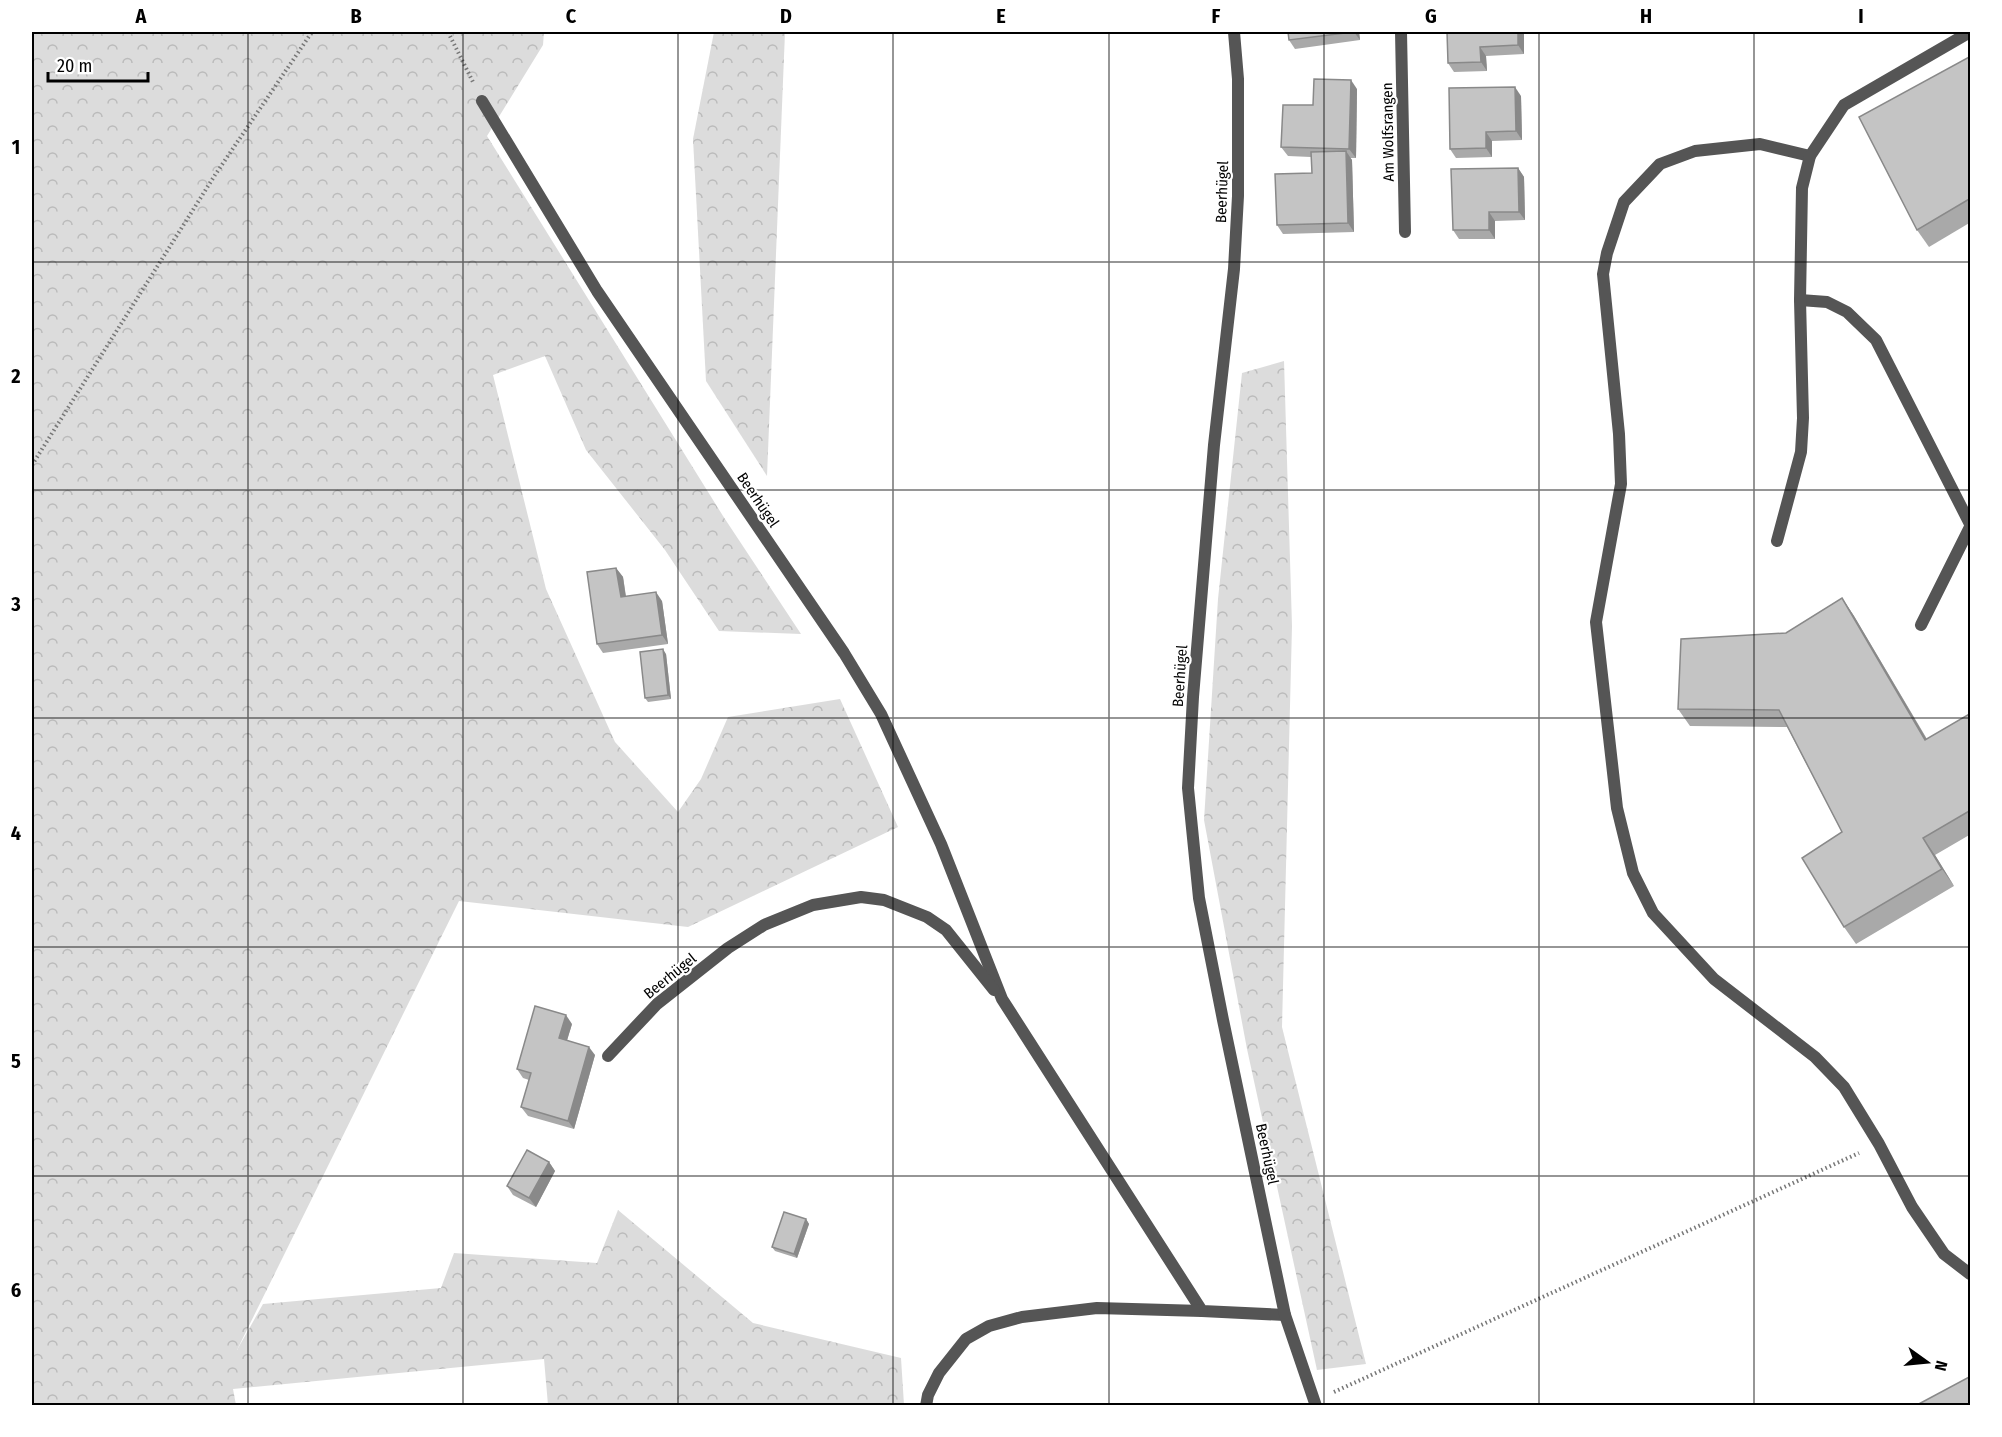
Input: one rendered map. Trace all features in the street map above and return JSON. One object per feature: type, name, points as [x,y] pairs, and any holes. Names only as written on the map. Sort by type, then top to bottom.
[{"type":"street","name":"Beerhügel","points":[[1234,32],[1238,79],[1237,217],[1234,268],[1210,490],[1188,788],[1199,898],[1223,1020],[1285,1315],[1315,1403]]},
{"type":"street","name":"Am Wolfsrangen","points":[[1401,32],[1405,232]]},
{"type":"street","points":[[1777,541],[1801,452],[1803,418],[1800,300],[1802,188],[1810,156],[1844,105],[1971,32]]},
{"type":"street","name":"Beerhügel","points":[[482,101],[597,291],[844,653],[881,714],[941,844],[1002,999]]},
{"type":"street","points":[[1810,156],[1760,144],[1695,151],[1660,164],[1624,202],[1606,253],[1603,274],[1619,434],[1621,484],[1596,622],[1617,808],[1633,873],[1653,913],[1714,979],[1815,1058],[1844,1087],[1879,1144],[1912,1207],[1944,1254],[1971,1274]]},
{"type":"street","points":[[1800,300],[1827,302],[1847,312],[1876,340],[1971,526],[1921,625]]},
{"type":"street","name":"Beerhügel","points":[[609,1056],[657,1004],[728,948],[764,925],[813,905],[861,897],[884,900],[927,917],[946,930],[1002,999],[1202,1311]]},
{"type":"street","points":[[926,1406],[928,1395],[939,1373],[966,1340],[988,1326],[1022,1317],[1097,1308],[1285,1315]]},
{"type":"path","points":[[32,465],[215,175],[312,32]]},
{"type":"path","points":[[447,32],[482,101]]},
{"type":"path","points":[[1315,1403],[1879,1144]]},
{"type":"green space","points":[[32,32],[544,32],[543,45],[487,136],[723,516],[801,634],[719,631],[665,550],[586,450],[545,356],[493,375],[546,589],[615,742],[678,812],[701,779],[728,717],[840,699],[898,827],[688,927],[459,901],[237,1350],[263,1304],[441,1288],[454,1253],[597,1263],[618,1210],[753,1323],[901,1358],[904,1405],[548,1405],[544,1359],[233,1389],[236,1405],[32,1405]]},
{"type":"green space","points":[[714,32],[785,32],[767,476],[706,381],[693,139]]},
{"type":"green space","points":[[1284,361],[1292,626],[1282,1027],[1366,1364],[1317,1370],[1247,1049],[1204,820],[1218,599],[1242,373]]},
{"type":"building","points":[[1288,32],[1353,32],[1289,40]]},
{"type":"building","points":[[1447,32],[1518,32],[1518,45],[1480,47],[1481,62],[1448,63]]},
{"type":"building","points":[[1971,56],[1971,198],[1917,230],[1859,117]]},
{"type":"building","points":[[1314,79],[1351,80],[1349,149],[1281,147],[1283,105],[1313,105]]},
{"type":"building","points":[[1515,87],[1516,131],[1486,132],[1486,148],[1450,149],[1449,88]]},
{"type":"building","points":[[1346,151],[1348,223],[1277,225],[1275,174],[1312,173],[1311,152]]},
{"type":"building","points":[[1518,168],[1519,212],[1489,212],[1489,230],[1453,230],[1451,169]]},
{"type":"building","points":[[616,568],[621,597],[656,592],[662,635],[597,644],[587,572]]},
{"type":"building","points":[[1842,598],[1925,740],[1971,713],[1971,810],[1923,838],[1942,869],[1844,927],[1802,858],[1842,832],[1779,710],[1678,709],[1681,639],[1786,633]]},
{"type":"building","points":[[663,649],[668,695],[645,698],[640,652]]},
{"type":"building","points":[[535,1006],[566,1015],[559,1038],[589,1047],[568,1121],[521,1107],[531,1073],[517,1069]]},
{"type":"building","points":[[527,1150],[549,1162],[529,1198],[507,1186]]},
{"type":"building","points":[[784,1212],[806,1219],[794,1254],[772,1247]]},
{"type":"building","points":[[1971,1376],[1971,1406],[1915,1406]]}]
